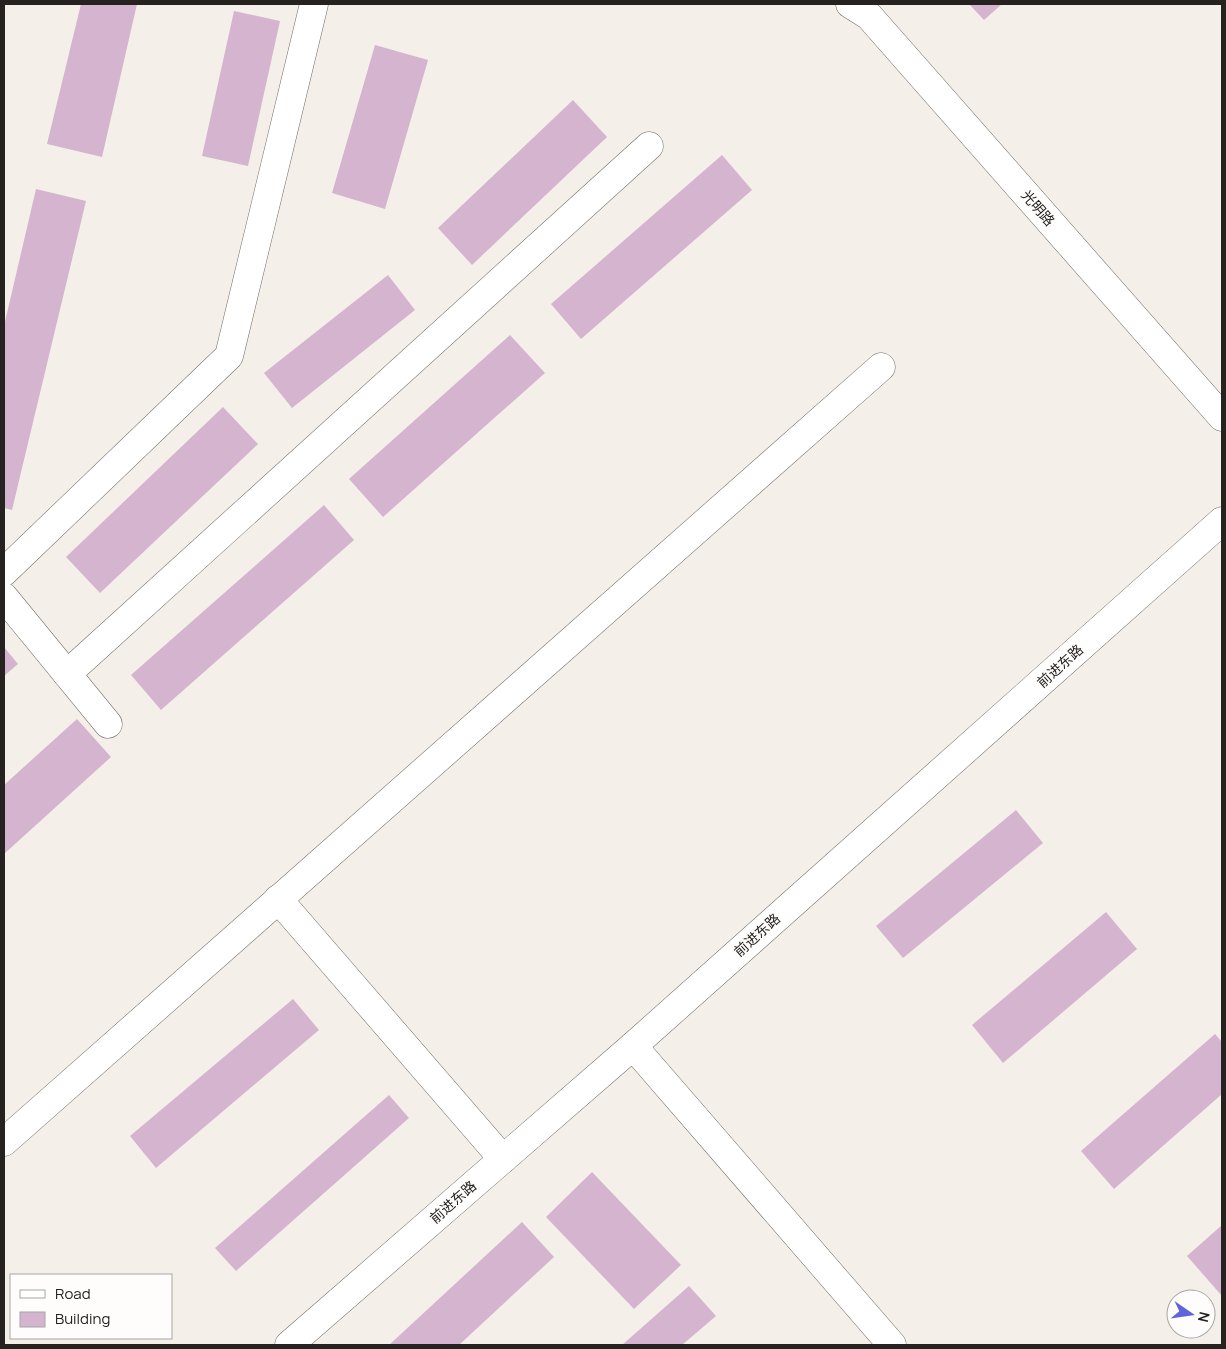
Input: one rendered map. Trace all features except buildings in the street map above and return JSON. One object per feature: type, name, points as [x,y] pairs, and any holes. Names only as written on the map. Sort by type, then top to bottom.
[{"type":"street","points":[[4,572],[230,356],[314,4]]},
{"type":"street","name":"光明路","points":[[850,4],[868,16],[1222,417]]},
{"type":"street","points":[[66,674],[649,146]]},
{"type":"street","points":[[4,1142],[881,367]]},
{"type":"street","name":"前进东路","points":[[289,1345],[632,1046],[1222,521]]},
{"type":"street","points":[[4,597],[108,724]]},
{"type":"street","points":[[278,899],[503,1159]]},
{"type":"street","points":[[632,1046],[892,1345]]}]
